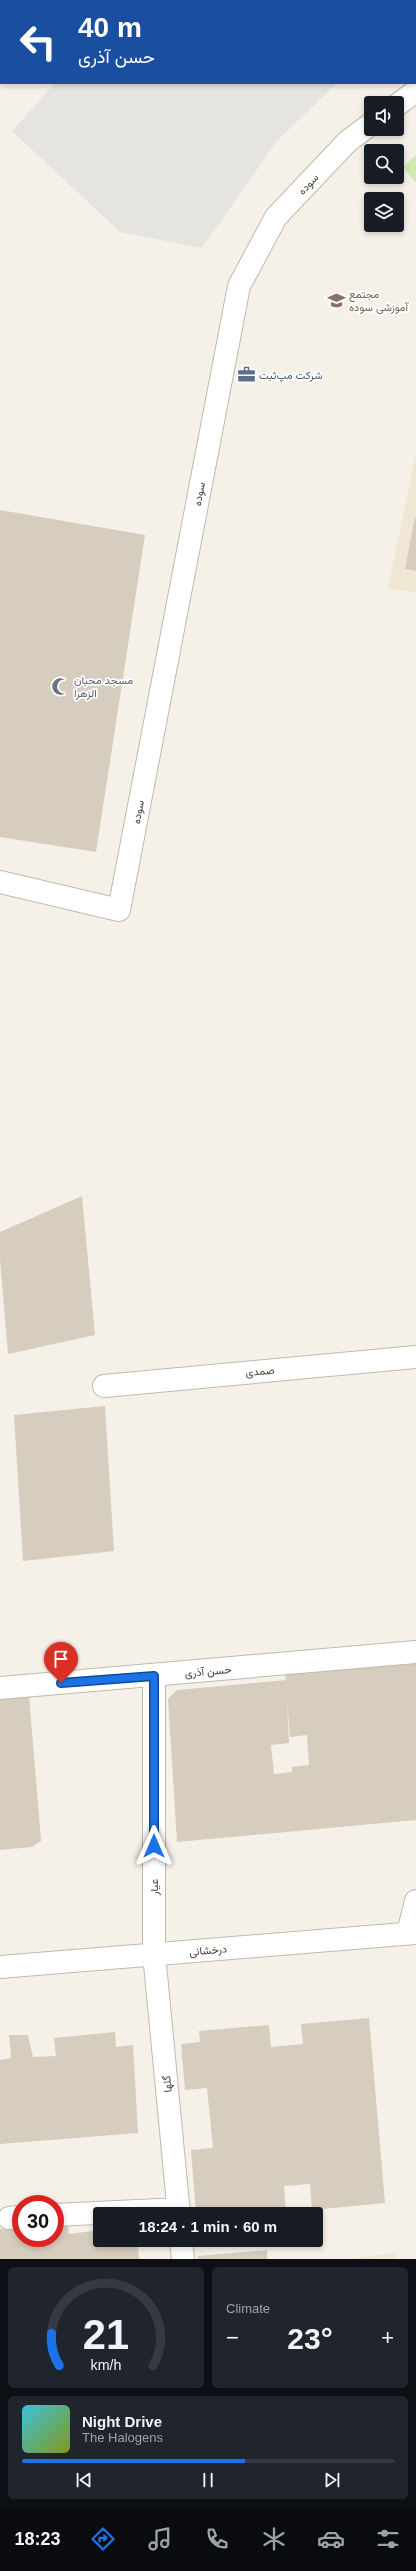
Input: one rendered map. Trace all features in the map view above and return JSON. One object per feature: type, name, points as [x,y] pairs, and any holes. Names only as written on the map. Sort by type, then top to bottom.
[{"type":"street","points":[[404,100],[416,91]]},
{"type":"street","name":"سوده","points":[[0,882],[119,910],[239,286],[276,217],[348,141],[364,129]]},
{"type":"street","name":"صمدی","points":[[104,1386],[416,1357]]},
{"type":"street","name":"حسن آذری","points":[[0,1688],[154,1676],[416,1652]]},
{"type":"street","name":"عیار","points":[[154,1676],[154,1954]]},
{"type":"street","points":[[412,1933],[416,1901]]},
{"type":"street","name":"درخشانی","points":[[0,1967],[412,1933]]},
{"type":"street","name":"گلها","points":[[154,1954],[179,2207]]},
{"type":"street","points":[[64,2215],[93,2214]]},
{"type":"street","points":[[182,2247],[183,2259]]},
{"type":"shaded area","points":[[54,84],[336,84],[277,141],[202,248],[120,232],[12,131]]},
{"type":"shaded area","points":[[416,452],[416,592],[388,589]]},
{"type":"shaded area","points":[[395,2253],[396,2259],[351,2259]]},
{"type":"green space","points":[[416,155],[416,183],[404,168],[404,166]]},
{"type":"building","name":"مسجد محبان الزهرا","points":[[0,510],[145,535],[96,852],[0,837]]},
{"type":"building","points":[[416,517],[416,571],[405,569]]},
{"type":"building","points":[[82,1196],[95,1335],[8,1354],[0,1259],[0,1232]]},
{"type":"building","points":[[105,1406],[114,1551],[23,1561],[14,1415]]},
{"type":"building","points":[[416,1662],[416,1820],[177,1842],[168,1699],[177,1690],[286,1680],[285,1673]],"holes":[[[287,1701],[290,1737],[307,1735],[309,1765],[292,1767],[292,1772],[274,1774],[271,1745],[289,1743]]]},
{"type":"building","points":[[29,1695],[41,1841],[32,1847],[0,1850],[0,1698]]},
{"type":"building","points":[[369,2018],[385,2203],[323,2209],[323,2207],[312,2207],[310,2184],[284,2186],[286,2207],[195,2207],[191,2150],[213,2148],[207,2088],[185,2090],[181,2044],[200,2042],[199,2031],[269,2025],[271,2047],[303,2044],[301,2024]]},
{"type":"building","points":[[115,2032],[116,2047],[133,2045],[138,2133],[0,2144],[0,2060],[11,2058],[9,2035],[28,2035],[33,2057],[56,2056],[54,2038]]},
{"type":"building","points":[[64,2225],[68,2225],[69,2234],[93,2231],[93,2247],[138,2247],[139,2259],[0,2259],[0,2229],[12,2228],[12,2247],[64,2247]]},
{"type":"building","points":[[267,2250],[267,2259],[198,2259],[198,2256]]},
{"type":"place","name":"مجتمع آموزشی سوده","points":[[336,300]]},
{"type":"place","name":"شرکت مپ‌ثبت","points":[[246,375]]},
{"type":"place","name":"مسجد محبان الزهرا","points":[[61,686]]},
{"type":"route","points":[[61,1683],[154,1676],[154,1846]]}]
